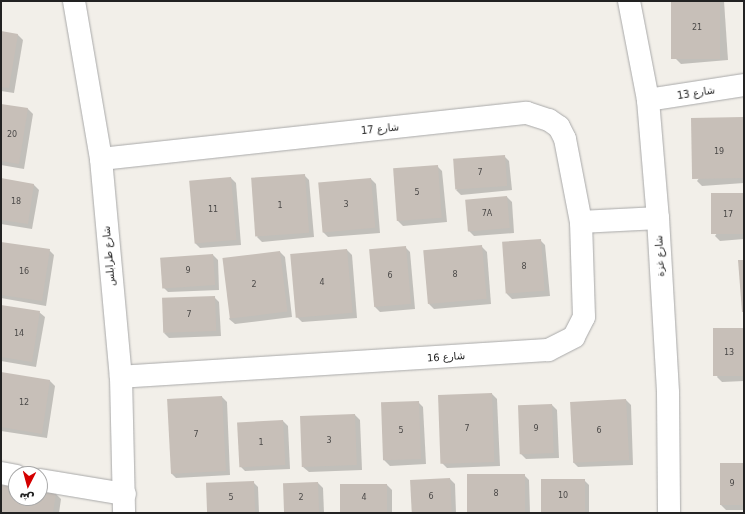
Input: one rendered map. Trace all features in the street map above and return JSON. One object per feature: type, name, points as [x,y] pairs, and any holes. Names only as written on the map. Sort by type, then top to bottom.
[{"type":"street","name":"شارع طرابلس","points":[[74,1],[101,159],[120,377],[124,504]]},
{"type":"street","name":"شارع غزة","points":[[629,1],[648,100],[658,218],[668,393],[669,513]]},
{"type":"street","name":"شارع 13","points":[[648,100],[744,85]]},
{"type":"street","name":"شارع 17","points":[[101,159],[527,113],[549,120],[562,133],[581,222]]},
{"type":"street","points":[[581,222],[658,218]]},
{"type":"street","name":"شارع 16","points":[[120,377],[548,350],[574,337],[584,317],[581,222]]},
{"type":"street","points":[[48,482],[124,504]]},
{"type":"building","points":[[671,1],[720,1],[720,59],[671,59]]},
{"type":"building","points":[[1,31],[18,34],[9,88],[1,87]]},
{"type":"building","points":[[1,104],[28,108],[19,164],[1,161]]},
{"type":"building","points":[[743,117],[744,178],[692,179],[691,118]]},
{"type":"building","points":[[505,155],[507,186],[455,190],[453,159]]},
{"type":"building","points":[[438,165],[442,218],[397,221],[393,168]]},
{"type":"building","points":[[305,174],[309,233],[255,237],[251,178]]},
{"type":"building","points":[[231,177],[236,240],[195,243],[189,181]]},
{"type":"building","points":[[1,178],[34,184],[28,224],[1,220]]},
{"type":"building","points":[[371,178],[375,228],[323,232],[318,183]]},
{"type":"building","points":[[711,193],[744,193],[744,234],[711,234]]},
{"type":"building","points":[[507,196],[510,228],[468,232],[465,200]]},
{"type":"building","points":[[541,239],[545,291],[506,294],[502,242]]},
{"type":"building","points":[[1,242],[50,249],[42,301],[1,295]]},
{"type":"building","points":[[482,245],[487,299],[428,304],[423,250]]},
{"type":"building","points":[[406,246],[411,304],[374,307],[369,249]]},
{"type":"building","points":[[347,249],[353,313],[296,318],[290,254]]},
{"type":"building","points":[[280,251],[287,312],[230,319],[222,258]]},
{"type":"building","points":[[213,254],[215,285],[162,289],[160,258]]},
{"type":"building","points":[[738,260],[744,260],[744,312],[742,312]]},
{"type":"building","points":[[215,296],[216,331],[163,333],[162,298]]},
{"type":"building","points":[[1,305],[40,311],[32,362],[1,357]]},
{"type":"building","points":[[713,328],[744,328],[744,376],[713,376]]},
{"type":"building","points":[[1,372],[50,380],[42,434],[1,427]]},
{"type":"building","points":[[492,393],[494,462],[440,464],[438,395]]},
{"type":"building","points":[[222,396],[226,471],[171,474],[167,399]]},
{"type":"building","points":[[626,399],[629,460],[573,463],[570,402]]},
{"type":"building","points":[[419,401],[421,459],[383,460],[381,402]]},
{"type":"building","points":[[552,404],[554,453],[520,454],[518,405]]},
{"type":"building","points":[[355,414],[357,465],[302,467],[300,416]]},
{"type":"building","points":[[283,420],[285,465],[239,467],[237,422]]},
{"type":"building","points":[[720,463],[744,463],[744,505],[720,505]]},
{"type":"building","points":[[467,474],[525,474],[525,513],[467,513]]},
{"type":"building","points":[[450,478],[452,513],[412,513],[410,480]]},
{"type":"building","points":[[541,479],[585,479],[585,513],[541,513]]},
{"type":"building","points":[[254,481],[255,513],[207,513],[206,483]]},
{"type":"building","points":[[318,482],[319,513],[284,513],[283,483]]},
{"type":"building","points":[[340,484],[387,484],[387,513],[340,513]]},
{"type":"building","points":[[1,485],[8,486],[8,506],[48,506],[48,492],[56,493],[53,513],[1,513]]}]
